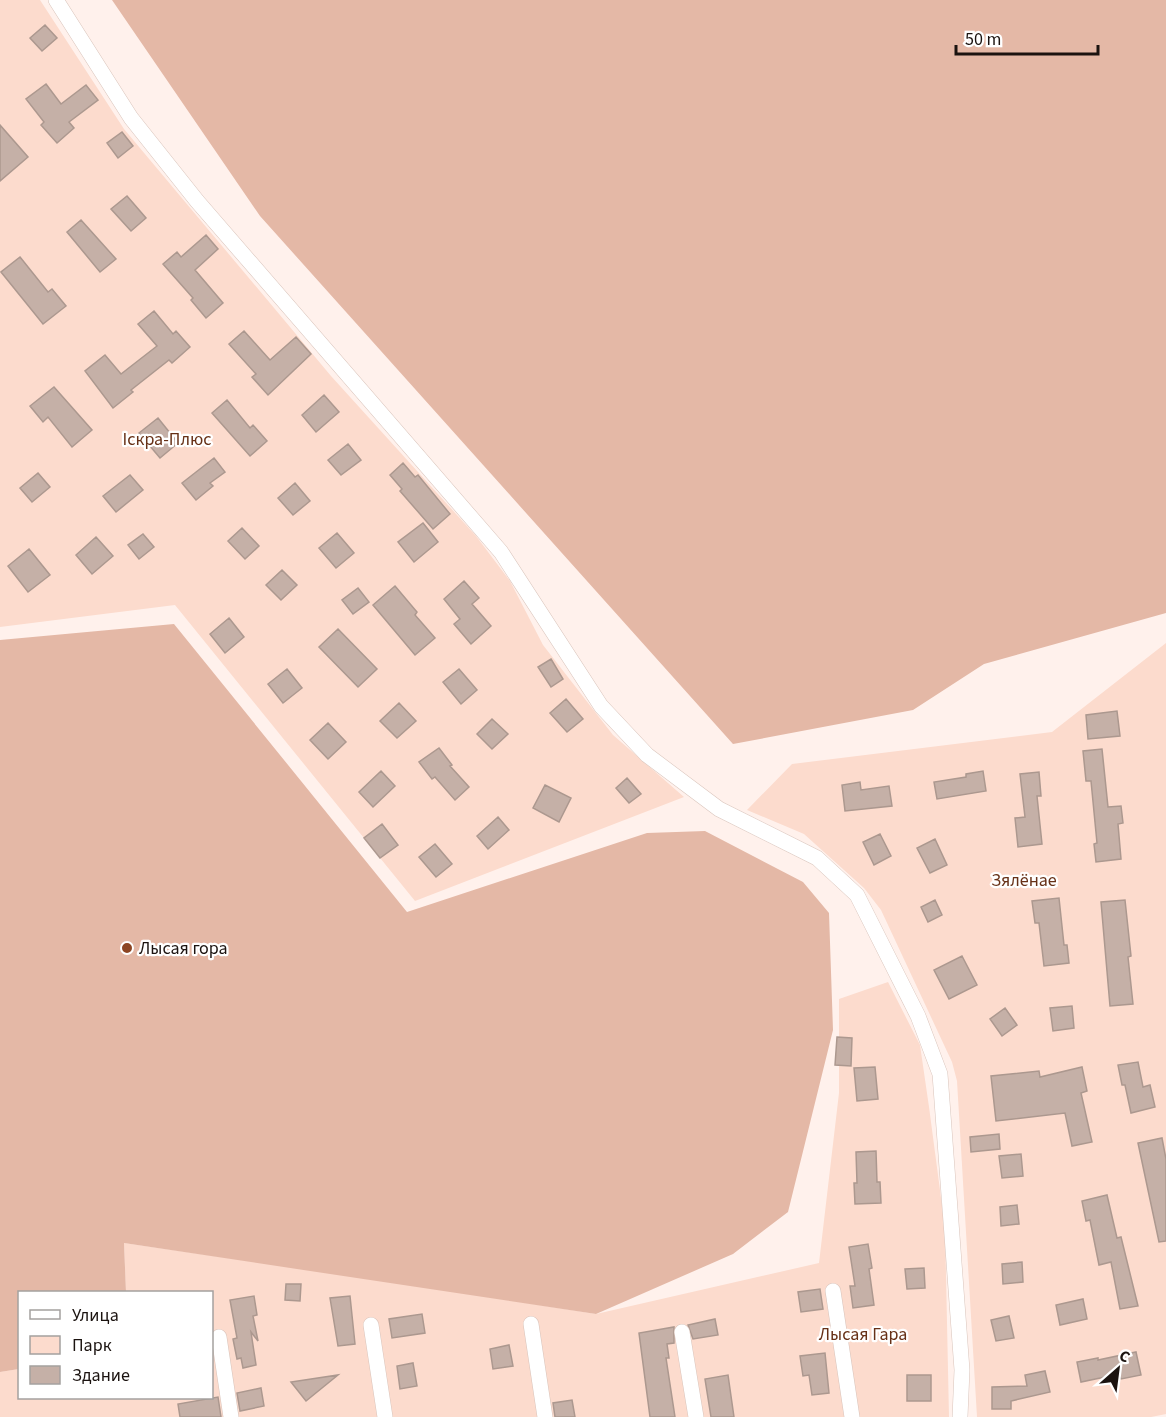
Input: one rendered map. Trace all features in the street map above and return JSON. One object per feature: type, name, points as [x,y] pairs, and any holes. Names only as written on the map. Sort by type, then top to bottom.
[{"type":"street","points":[[56,0],[131,118],[175,173],[501,552],[601,706],[647,755],[719,809],[817,858],[857,895],[918,1016],[940,1074],[962,1370],[960,1417]]},
{"type":"street","points":[[833,1291],[852,1417]]},
{"type":"street","points":[[371,1324],[385,1417]]},
{"type":"street","points":[[531,1324],[545,1417]]},
{"type":"street","points":[[682,1332],[696,1417]]},
{"type":"street","points":[[219,1337],[231,1417]]},
{"type":"green space","name":"Іскра-Плюс","points":[[0,0],[40,0],[124,129],[331,376],[476,536],[510,581],[543,645],[613,735],[684,797],[415,901],[175,605],[0,627]]},
{"type":"green space","name":"Зялёнае","points":[[1166,643],[1166,1414],[1151,1417],[977,1417],[957,1081],[952,1062],[881,910],[864,888],[804,834],[747,810],[792,764],[1052,732]]},
{"type":"green space","name":"Лысая Гара","points":[[888,982],[920,1045],[945,1228],[949,1417],[0,1417],[0,1372],[18,1369],[18,1399],[213,1399],[213,1291],[126,1291],[124,1243],[596,1314],[819,1263],[839,1093],[839,999]]},
{"type":"shaded area","points":[[112,0],[1166,0],[1166,613],[984,664],[913,710],[733,744],[260,216]]},
{"type":"shaded area","points":[[174,624],[407,912],[647,833],[705,831],[803,882],[829,913],[833,1030],[788,1212],[733,1254],[596,1314],[124,1243],[126,1291],[18,1291],[18,1369],[0,1372],[0,640]]},
{"type":"building","points":[[45,25],[57,38],[42,51],[30,38]]},
{"type":"building","points":[[46,84],[61,104],[86,85],[98,100],[69,122],[74,128],[57,143],[41,125],[44,122],[26,99]]},
{"type":"building","points":[[0,125],[28,157],[0,181]]},
{"type":"building","points":[[122,132],[133,146],[118,158],[107,143]]},
{"type":"building","points":[[127,196],[146,218],[131,231],[111,209]]},
{"type":"building","points":[[81,220],[116,259],[100,272],[67,232]]},
{"type":"building","points":[[206,235],[218,249],[195,270],[223,303],[206,318],[191,300],[193,298],[163,264],[177,252],[181,257]]},
{"type":"building","points":[[20,257],[48,292],[52,289],[66,306],[43,324],[1,272]]},
{"type":"building","points":[[154,311],[173,334],[176,331],[190,347],[172,363],[169,360],[131,390],[133,392],[113,408],[85,371],[105,355],[121,374],[157,346],[138,324]]},
{"type":"building","points":[[244,331],[270,360],[296,337],[311,354],[268,395],[252,377],[256,374],[229,344]]},
{"type":"building","points":[[54,387],[92,430],[72,447],[48,417],[43,422],[30,406]]},
{"type":"building","points":[[324,395],[339,412],[316,432],[302,415]]},
{"type":"building","points":[[227,400],[250,428],[253,425],[267,441],[250,456],[212,413]]},
{"type":"building","points":[[158,418],[178,443],[160,458],[139,433]]},
{"type":"building","points":[[348,444],[361,460],[341,475],[328,460]]},
{"type":"building","points":[[214,458],[225,472],[210,483],[213,486],[196,500],[182,483]]},
{"type":"building","points":[[403,463],[415,477],[418,475],[450,514],[433,529],[400,491],[402,489],[390,475]]},
{"type":"building","points":[[38,473],[50,487],[32,502],[20,488]]},
{"type":"building","points":[[130,475],[143,490],[116,512],[103,496]]},
{"type":"building","points":[[295,483],[310,501],[293,515],[278,498]]},
{"type":"building","points":[[423,523],[438,542],[414,562],[398,542]]},
{"type":"building","points":[[242,528],[259,546],[245,559],[228,541]]},
{"type":"building","points":[[337,533],[354,553],[336,568],[319,548]]},
{"type":"building","points":[[143,534],[154,547],[139,559],[128,545]]},
{"type":"building","points":[[96,537],[113,556],[92,574],[76,555]]},
{"type":"building","points":[[29,549],[50,575],[28,592],[8,566]]},
{"type":"building","points":[[282,570],[297,585],[281,600],[266,585]]},
{"type":"building","points":[[464,581],[479,598],[472,604],[491,626],[471,644],[454,624],[460,619],[444,599]]},
{"type":"building","points":[[395,586],[417,612],[415,615],[435,638],[415,655],[373,605]]},
{"type":"building","points":[[358,588],[369,602],[353,614],[342,600]]},
{"type":"building","points":[[229,618],[244,637],[225,653],[210,634]]},
{"type":"building","points":[[338,629],[377,669],[358,687],[319,647]]},
{"type":"building","points":[[551,659],[563,679],[551,687],[538,667]]},
{"type":"building","points":[[287,669],[302,688],[283,703],[268,684]]},
{"type":"building","points":[[459,669],[477,690],[461,704],[443,682]]},
{"type":"building","points":[[566,699],[583,719],[567,732],[550,713]]},
{"type":"building","points":[[399,703],[416,721],[397,738],[380,721]]},
{"type":"building","points":[[1117,711],[1120,736],[1088,739],[1086,715]]},
{"type":"building","points":[[492,719],[508,734],[492,749],[477,734]]},
{"type":"building","points":[[328,723],[346,742],[328,759],[310,740]]},
{"type":"building","points":[[439,748],[452,765],[450,766],[469,787],[455,800],[435,777],[432,779],[419,762]]},
{"type":"building","points":[[1102,749],[1108,807],[1121,806],[1123,823],[1118,824],[1121,859],[1096,862],[1094,844],[1097,843],[1091,781],[1086,781],[1083,751]]},
{"type":"building","points":[[381,771],[395,786],[373,807],[359,792]]},
{"type":"building","points":[[983,771],[986,791],[937,799],[934,782],[966,777],[966,774]]},
{"type":"building","points":[[1039,772],[1041,796],[1037,796],[1042,844],[1018,847],[1015,818],[1025,817],[1020,774]]},
{"type":"building","points":[[627,778],[641,794],[629,803],[616,788]]},
{"type":"building","points":[[860,782],[861,790],[889,786],[892,806],[845,811],[842,785]]},
{"type":"building","points":[[545,785],[571,798],[559,822],[533,808]]},
{"type":"building","points":[[498,817],[509,830],[488,849],[477,836]]},
{"type":"building","points":[[382,824],[398,845],[380,858],[364,838]]},
{"type":"building","points":[[880,834],[891,856],[874,865],[863,842]]},
{"type":"building","points":[[935,839],[947,865],[930,873],[917,848]]},
{"type":"building","points":[[435,844],[452,864],[436,877],[419,857]]},
{"type":"building","points":[[1059,898],[1064,945],[1067,945],[1069,963],[1044,966],[1039,923],[1035,923],[1032,901]]},
{"type":"building","points":[[935,900],[942,915],[928,922],[921,907]]},
{"type":"building","points":[[1125,900],[1133,1004],[1110,1006],[1101,902]]},
{"type":"building","points":[[962,956],[977,985],[949,999],[934,970]]},
{"type":"building","points":[[1072,1006],[1074,1028],[1053,1031],[1050,1008]]},
{"type":"building","points":[[1005,1008],[1017,1025],[1002,1036],[990,1019]]},
{"type":"building","points":[[837,1037],[852,1038],[851,1066],[835,1065]]},
{"type":"building","points":[[1138,1062],[1143,1087],[1150,1085],[1155,1107],[1131,1113],[1118,1065]]},
{"type":"building","points":[[875,1067],[878,1099],[857,1101],[854,1068]]},
{"type":"building","points":[[1082,1067],[1087,1091],[1081,1093],[1092,1142],[1072,1146],[1065,1113],[996,1121],[991,1076],[1039,1071],[1040,1077]]},
{"type":"building","points":[[999,1134],[1000,1149],[971,1152],[970,1137]]},
{"type":"building","points":[[1162,1138],[1166,1159],[1166,1241],[1159,1242],[1138,1143]]},
{"type":"building","points":[[876,1151],[877,1182],[880,1182],[881,1203],[855,1204],[856,1152]]},
{"type":"building","points":[[1021,1154],[1023,1176],[1002,1178],[999,1156]]},
{"type":"building","points":[[1107,1195],[1117,1238],[1121,1237],[1138,1306],[1120,1309],[1111,1262],[1099,1265],[1090,1220],[1086,1221],[1082,1201]]},
{"type":"building","points":[[1017,1205],[1019,1224],[1001,1226],[1000,1207]]},
{"type":"building","points":[[868,1244],[874,1305],[853,1308],[850,1286],[855,1286],[849,1247]]},
{"type":"building","points":[[1022,1262],[1023,1282],[1003,1284],[1002,1264]]},
{"type":"building","points":[[924,1268],[925,1288],[907,1289],[905,1269]]},
{"type":"building","points":[[286,1284],[301,1284],[300,1301],[285,1300]]},
{"type":"building","points":[[820,1289],[823,1309],[801,1312],[798,1292]]},
{"type":"building","points":[[254,1296],[257,1315],[253,1316],[258,1341],[251,1332],[256,1365],[243,1368],[241,1358],[237,1359],[233,1339],[237,1338],[230,1300]]},
{"type":"building","points":[[350,1296],[355,1344],[338,1346],[330,1298]]},
{"type":"building","points":[[1083,1299],[1087,1319],[1060,1325],[1056,1305]]},
{"type":"building","points":[[422,1314],[425,1333],[392,1338],[389,1319]]},
{"type":"building","points":[[1009,1316],[1014,1338],[996,1341],[991,1320]]},
{"type":"building","points":[[715,1319],[718,1335],[693,1339],[688,1325]]},
{"type":"building","points":[[674,1327],[674,1343],[667,1344],[669,1358],[666,1358],[675,1417],[650,1417],[639,1333]]},
{"type":"building","points":[[509,1345],[513,1366],[493,1369],[490,1349]]},
{"type":"building","points":[[1136,1352],[1141,1375],[1121,1379],[1119,1374],[1081,1382],[1077,1362]]},
{"type":"building","points":[[825,1353],[829,1393],[812,1395],[809,1375],[803,1376],[800,1356]]},
{"type":"building","points":[[413,1363],[417,1386],[400,1389],[397,1366]]},
{"type":"building","points":[[1045,1371],[1050,1392],[1011,1401],[1011,1409],[992,1409],[992,1387],[1027,1386],[1025,1375]]},
{"type":"building","points":[[338,1375],[306,1401],[291,1382]]},
{"type":"building","points":[[728,1375],[734,1417],[711,1417],[705,1379]]},
{"type":"building","points":[[907,1375],[931,1375],[931,1401],[907,1401]]},
{"type":"building","points":[[261,1388],[264,1406],[240,1411],[237,1393]]},
{"type":"building","points":[[218,1397],[221,1417],[180,1417],[178,1404]]},
{"type":"building","points":[[572,1400],[575,1417],[555,1417],[553,1403]]},
{"type":"place","name":"Лысая гора","points":[[127,948]]}]
